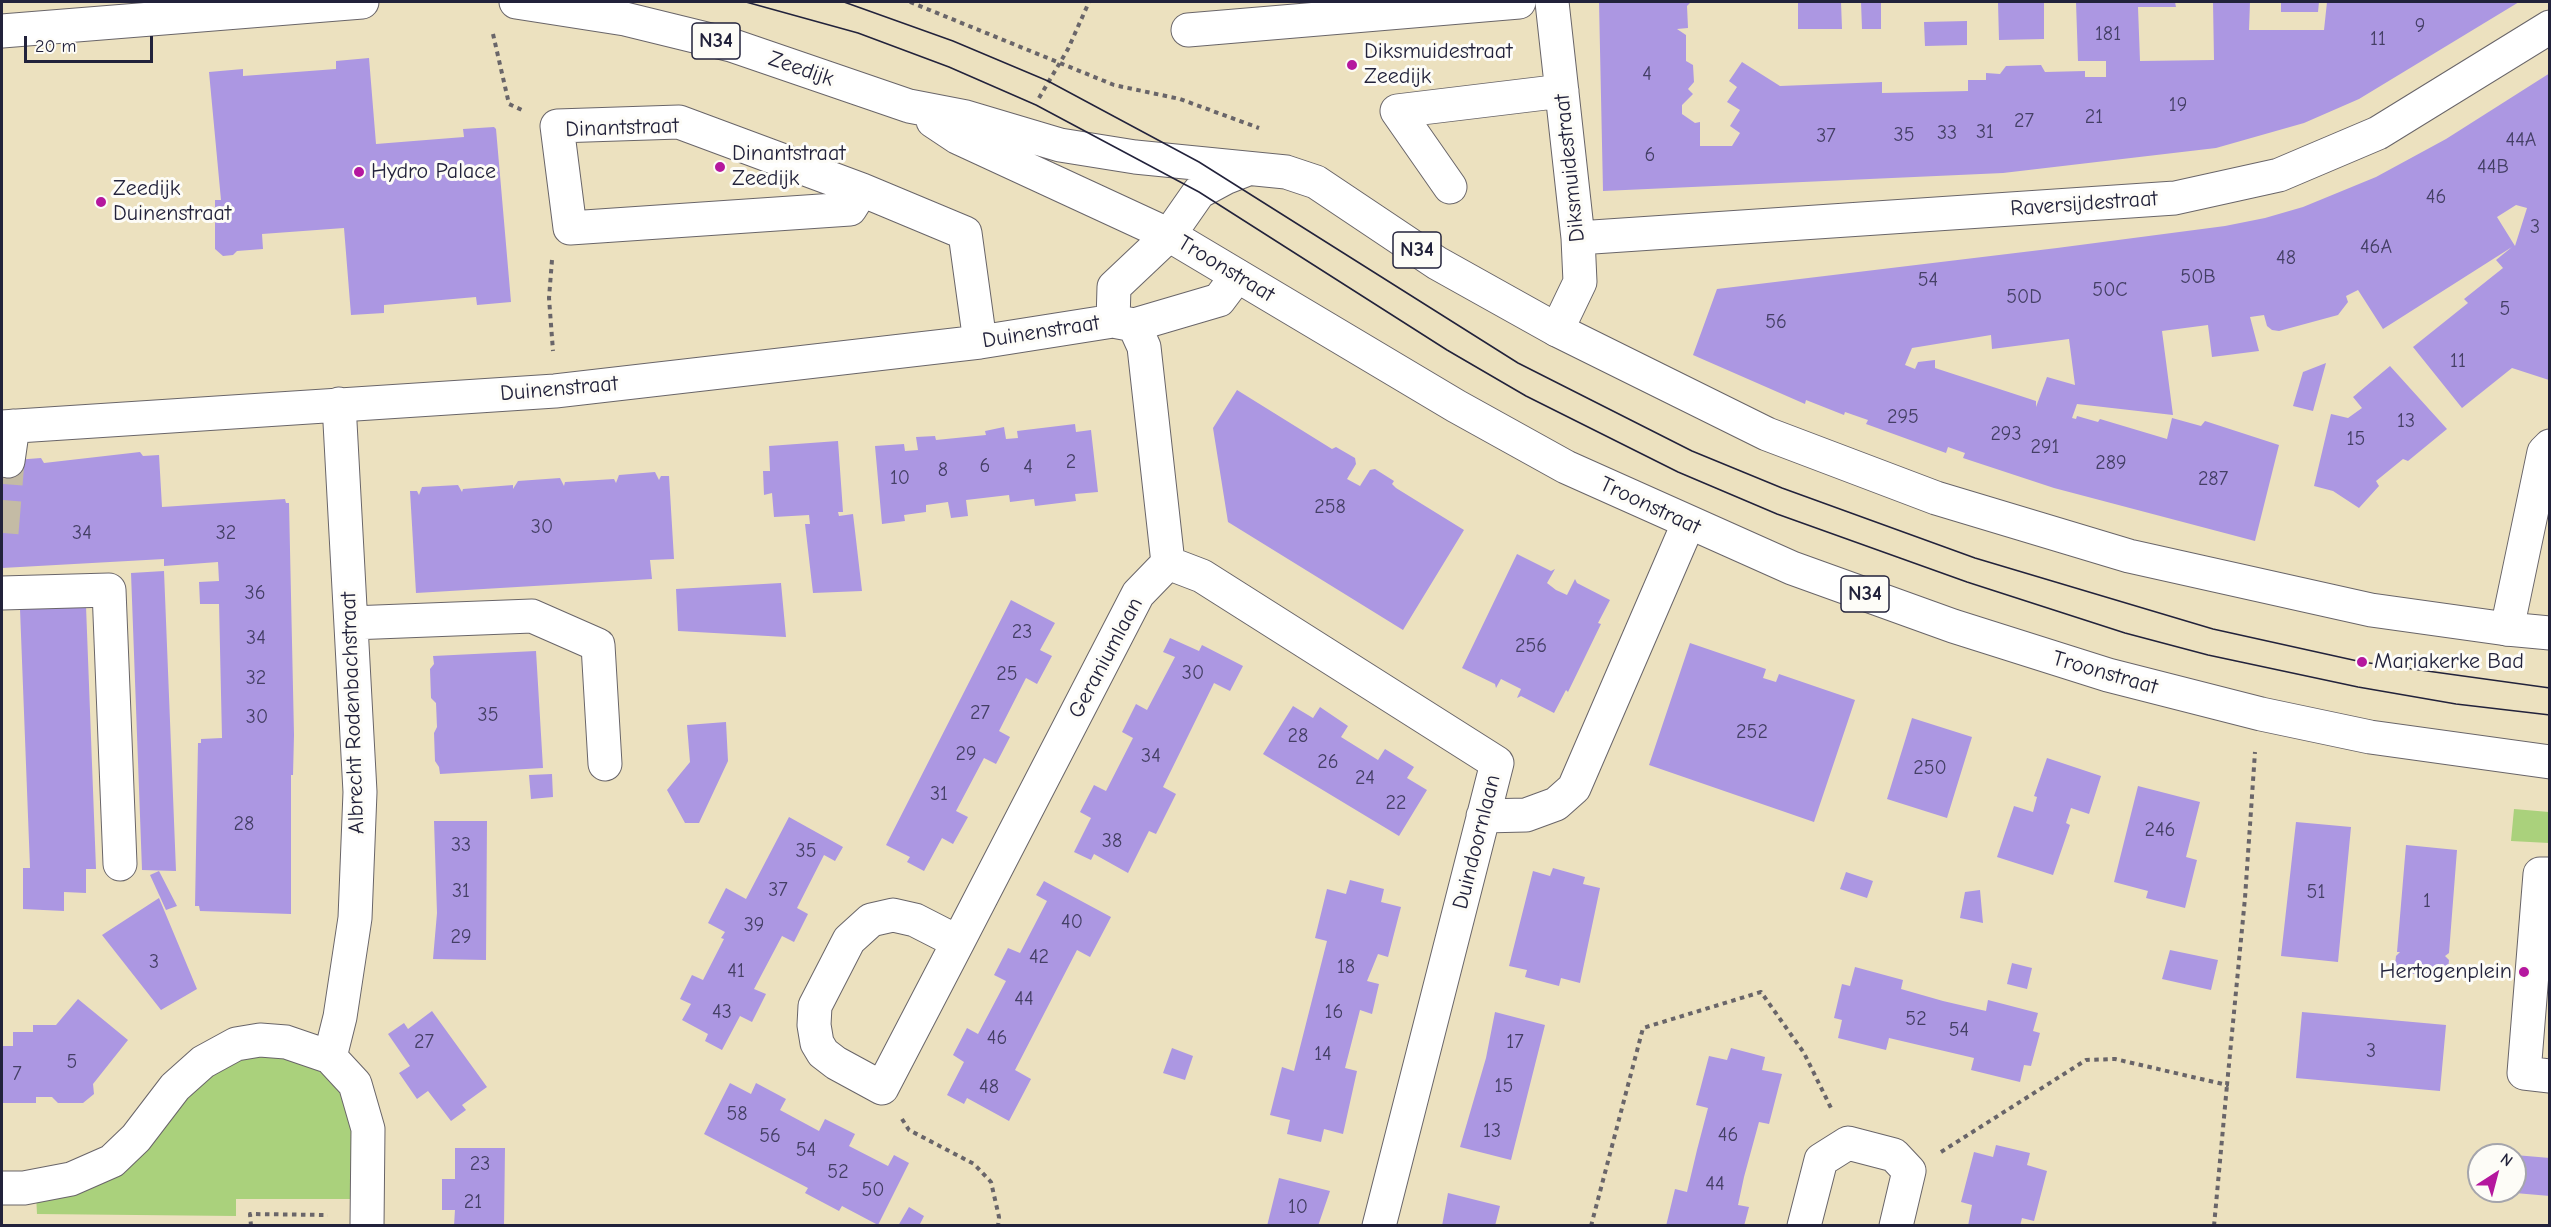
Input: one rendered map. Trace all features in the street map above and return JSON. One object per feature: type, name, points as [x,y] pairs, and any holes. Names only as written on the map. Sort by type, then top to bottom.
[{"type":"street","points":[[2,31],[362,2]]},
{"type":"street","name":"Zeedijk","points":[[516,2],[626,19],[731,45],[909,106],[966,117],[1060,145],[1135,157],[1248,169]]},
{"type":"street","points":[[1188,30],[1519,2]]},
{"type":"street","name":"Diksmuidestraat","points":[[1552,2],[1578,238],[1580,282],[1557,330]]},
{"type":"street","name":"Raversijdestraat","points":[[1578,238],[2175,198],[2279,175],[2378,133],[2550,27]]},
{"type":"street","points":[[1450,187],[1397,111],[1562,91]]},
{"type":"street","name":"Zeedijk","points":[[909,106],[957,137],[1169,235]]},
{"type":"street","name":"Dinantstraat","points":[[862,190],[850,209],[570,228],[556,126],[679,122],[862,190],[964,233],[981,342]]},
{"type":"street","name":"Troonstraat","points":[[2550,633],[2371,610],[2140,558],[1936,498],[1767,434],[1557,330],[1437,263],[1316,182],[1286,172],[1248,169],[1225,178],[1199,192],[1169,235],[1456,406],[1566,467],[1688,524],[1792,568],[1953,626],[2108,675],[2261,714],[2370,737],[2550,762]]},
{"type":"street","name":"Duinenstraat","points":[[1124,323],[1114,287],[1169,235]]},
{"type":"street","name":"Duinenstraat","points":[[7,427],[555,391],[981,342],[1124,323],[1219,300],[1237,276]]},
{"type":"street","points":[[1124,323],[1144,347],[1168,563]]},
{"type":"street","name":"Albrecht Rodenbachstraat","points":[[330,1057],[355,918],[360,792],[339,404]]},
{"type":"street","points":[[7,427],[8,461]]},
{"type":"street","points":[[2507,629],[2544,452],[2550,446]]},
{"type":"street","points":[[1484,816],[1526,815],[1556,804],[1574,788],[1688,524]]},
{"type":"street","name":"Duindoornlaan","points":[[1168,563],[1203,576],[1497,763],[1378,1226]]},
{"type":"street","name":"Geraniumlaan","points":[[882,1088],[1138,594],[1168,563]]},
{"type":"street","points":[[2,593],[109,590],[120,864]]},
{"type":"street","points":[[351,623],[532,616],[598,645],[604,764]]},
{"type":"street","points":[[2545,874],[2524,1073],[2550,1076]]},
{"type":"street","points":[[882,1088],[836,1063],[823,1053],[817,1043],[814,1006],[849,940],[871,920],[893,915],[915,920],[958,942]]},
{"type":"street","points":[[2,1188],[24,1188],[71,1179],[112,1161],[136,1138],[175,1087],[203,1062],[236,1044],[260,1040],[286,1042],[330,1057],[355,1084],[368,1129],[367,1220]]},
{"type":"street","points":[[1804,1226],[1821,1160],[1848,1143],[1894,1155],[1910,1172],[1896,1226]]},
{"type":"path","points":[[491,24],[509,104],[556,126]]},
{"type":"path","points":[[549,298],[553,358]]},
{"type":"path","points":[[2214,1226],[2245,898],[2254,756],[2261,714]]},
{"type":"path","points":[[1591,1226],[1643,1028],[1761,992],[1804,1053],[1848,1143]]},
{"type":"path","points":[[1910,1172],[2086,1060],[2115,1059],[2227,1085]]},
{"type":"path","points":[[882,1088],[909,1130],[974,1164],[991,1182],[999,1217],[998,1226]]},
{"type":"path","points":[[251,1226],[250,1214],[367,1220]]},
{"type":"green space","points":[[2514,809],[2549,812],[2549,843],[2511,841]]},
{"type":"green space","points":[[263,1053],[305,1061],[330,1079],[345,1097],[356,1121],[357,1199],[236,1199],[236,1216],[37,1214],[36,1194],[200,1081],[218,1066]]},
{"type":"building","points":[[1599,2],[1691,2],[1687,6],[1688,28],[1677,29],[1686,35],[1686,61],[1693,65],[1694,82],[1688,89],[1693,94],[1682,105],[1682,114],[1695,123],[1700,122],[1700,146],[1732,146],[1740,133],[1730,126],[1740,110],[1727,102],[1737,87],[1729,81],[1742,62],[1780,86],[1882,82],[1882,93],[1968,91],[1968,80],[1986,80],[1986,73],[2000,74],[2006,66],[2041,65],[2045,72],[2085,71],[2085,77],[2106,77],[2106,61],[2078,61],[2076,2],[2175,2],[2176,7],[2138,7],[2140,61],[2214,60],[2213,2],[2250,2],[2249,30],[2324,30],[2327,2],[2519,2],[2359,99],[2304,123],[2216,148],[2003,173],[1603,191]]},
{"type":"building","points":[[1798,2],[1841,2],[1842,29],[1798,29]]},
{"type":"building","points":[[1861,2],[1881,2],[1881,29],[1862,29]]},
{"type":"building","points":[[1998,2],[2044,2],[2044,39],[1999,40]]},
{"type":"building","points":[[2281,2],[2319,2],[2318,12],[2281,12]]},
{"type":"building","points":[[1967,21],[1967,45],[1925,46],[1924,22]]},
{"type":"building","name":"Hydro Palace","points":[[369,58],[376,144],[464,137],[463,129],[494,127],[496,129],[511,302],[477,305],[476,297],[384,305],[384,313],[351,315],[344,228],[262,234],[263,249],[237,251],[233,255],[223,256],[215,249],[215,200],[221,200],[209,72],[243,69],[243,76],[336,69],[336,61]]},
{"type":"building","points":[[2550,73],[2549,380],[2512,368],[2462,408],[2413,347],[2468,303],[2464,299],[2503,268],[2496,260],[2512,247],[2383,329],[2358,290],[2346,296],[2348,302],[2338,315],[2279,331],[2267,326],[2264,315],[2250,317],[2259,351],[2212,357],[2208,325],[2162,331],[2173,415],[2077,404],[2072,418],[2076,419],[2077,416],[2098,422],[2100,419],[2167,439],[2172,418],[2201,426],[2205,421],[2279,445],[2255,541],[2054,488],[1963,458],[1965,453],[1948,447],[1946,453],[1866,424],[1868,420],[1845,412],[1844,415],[1806,400],[1805,404],[1693,355],[1717,289],[2057,248],[2225,226],[2265,218],[2303,207],[2376,177],[2446,139]],"holes":[[[2516,205],[2527,208],[2515,246],[2497,217]],[[1991,335],[1992,349],[2069,339],[2075,385],[2047,377],[2036,407],[2036,401],[1935,368],[1935,360],[1918,362],[1915,369],[1905,365],[1912,348]]]},
{"type":"building","points":[[2326,363],[2313,411],[2293,406],[2303,372]]},
{"type":"building","points":[[2390,366],[2447,429],[2408,461],[2403,459],[2376,481],[2379,486],[2359,508],[2333,491],[2314,486],[2331,414],[2348,418],[2362,408],[2353,397]]},
{"type":"building","points":[[1237,390],[1332,449],[1336,447],[1355,458],[1356,464],[1347,479],[1360,486],[1370,470],[1375,469],[1394,481],[1392,484],[1396,488],[1464,530],[1403,630],[1228,522],[1213,428]]},
{"type":"building","points":[[1075,424],[1076,432],[1091,430],[1098,492],[1075,494],[1076,501],[1035,506],[1034,499],[1010,502],[1009,495],[966,500],[968,516],[951,518],[948,502],[926,505],[926,512],[904,515],[905,521],[882,524],[875,446],[904,444],[905,451],[918,450],[916,437],[935,436],[936,440],[986,435],[985,431],[1004,427],[1006,439],[1018,438],[1017,431]]},
{"type":"building","points":[[838,441],[843,512],[838,512],[839,516],[853,514],[862,591],[813,593],[805,524],[810,524],[809,515],[774,517],[772,493],[764,495],[763,471],[770,471],[769,446]]},
{"type":"building","points":[[140,452],[143,456],[159,455],[162,507],[285,499],[286,503],[289,503],[294,735],[293,775],[291,775],[291,914],[200,911],[199,906],[195,906],[198,743],[201,743],[201,739],[222,738],[219,604],[200,604],[199,582],[219,581],[218,562],[164,566],[164,559],[2,568],[2,461],[41,458],[44,463]]},
{"type":"building","points":[[655,472],[659,480],[661,476],[669,476],[674,559],[650,560],[652,579],[416,593],[410,491],[417,491],[419,495],[422,487],[458,485],[462,492],[463,489],[513,485],[513,489],[518,481],[560,478],[564,486],[565,482],[614,479],[616,483],[619,475]]},
{"type":"building","points":[[1517,554],[1551,571],[1555,569],[1547,583],[1556,590],[1567,595],[1575,579],[1577,583],[1610,600],[1568,692],[1566,690],[1554,713],[1521,696],[1517,698],[1521,689],[1501,679],[1496,688],[1495,684],[1462,668]]},
{"type":"building","points":[[164,571],[176,871],[142,870],[131,573]]},
{"type":"building","points":[[781,583],[786,637],[678,631],[676,589]]},
{"type":"building","points":[[1011,600],[1055,623],[1040,650],[1052,656],[1037,684],[1026,678],[999,731],[1010,737],[996,764],[984,758],[956,811],[968,817],[953,844],[942,838],[924,871],[907,862],[910,857],[886,845]]},
{"type":"building","points":[[86,606],[96,869],[86,869],[86,893],[64,892],[64,911],[23,909],[23,868],[30,868],[20,609]]},
{"type":"building","points":[[1170,638],[1199,651],[1202,645],[1243,666],[1230,691],[1214,683],[1163,787],[1176,794],[1156,834],[1149,831],[1128,873],[1094,854],[1091,860],[1074,852],[1091,818],[1080,812],[1094,785],[1106,791],[1133,738],[1122,732],[1136,704],[1147,710],[1175,657],[1163,652]]},
{"type":"building","points":[[1690,643],[1766,669],[1763,678],[1776,682],[1779,674],[1855,700],[1814,822],[1649,765]]},
{"type":"building","points":[[536,651],[543,768],[440,774],[435,761],[436,703],[431,698],[430,669],[434,664],[433,656]]},
{"type":"building","points":[[1293,706],[1313,718],[1320,707],[1348,726],[1341,737],[1378,760],[1385,749],[1414,767],[1407,778],[1427,790],[1399,836],[1263,754]]},
{"type":"building","points":[[1912,718],[1972,737],[1947,818],[1887,799]]},
{"type":"building","points":[[726,722],[728,761],[699,823],[685,823],[667,790],[690,762],[687,725]]},
{"type":"building","points":[[2047,758],[2101,776],[2089,814],[2071,808],[2066,823],[2070,825],[2053,875],[1997,857],[2014,806],[2033,812],[2037,797],[2034,796]]},
{"type":"building","points":[[552,774],[553,797],[531,799],[529,775]]},
{"type":"building","points":[[2138,786],[2200,802],[2186,857],[2197,860],[2185,908],[2146,898],[2148,891],[2114,882]]},
{"type":"building","points":[[789,817],[843,847],[835,861],[824,855],[797,908],[808,914],[794,942],[782,936],[754,989],[766,994],[752,1022],[740,1016],[722,1050],[705,1041],[708,1034],[682,1020],[691,1004],[680,999],[692,975],[703,980],[724,939],[721,938],[725,932],[708,923],[726,888],[746,899]]},
{"type":"building","points":[[434,821],[487,821],[486,960],[433,959],[437,913]]},
{"type":"building","points":[[2296,822],[2351,827],[2338,962],[2281,956]]},
{"type":"building","points":[[2406,845],[2457,850],[2449,953],[2445,956],[2449,960],[2448,970],[2440,976],[2401,973],[2395,965],[2396,956],[2400,952],[2397,952]]},
{"type":"building","points":[[1553,868],[1585,877],[1583,884],[1600,888],[1580,983],[1561,978],[1559,986],[1525,977],[1527,970],[1509,966],[1533,871],[1550,876]]},
{"type":"building","points":[[159,871],[177,906],[166,910],[150,875]]},
{"type":"building","points":[[1846,872],[1873,881],[1867,898],[1840,889]]},
{"type":"building","points":[[1350,880],[1384,889],[1381,902],[1401,907],[1388,957],[1378,954],[1367,981],[1379,984],[1372,1014],[1360,1010],[1345,1068],[1357,1071],[1343,1134],[1324,1129],[1321,1142],[1287,1134],[1290,1120],[1270,1115],[1282,1067],[1294,1071],[1327,941],[1315,938],[1327,889],[1346,894]]},
{"type":"building","points":[[1044,881],[1111,917],[1090,957],[1077,950],[1015,1070],[1031,1079],[1009,1121],[967,1098],[964,1104],[947,1095],[964,1062],[953,1055],[967,1028],[978,1034],[1006,981],[994,975],[1008,948],[1020,953],[1047,901],[1036,895]]},
{"type":"building","points":[[1980,890],[1983,923],[1960,918],[1965,892]]},
{"type":"building","points":[[159,898],[197,989],[161,1010],[102,935]]},
{"type":"building","points":[[2170,950],[2218,960],[2211,990],[2162,979]]},
{"type":"building","points":[[2012,963],[2032,968],[2027,989],[2007,984]]},
{"type":"building","points":[[1855,967],[1903,980],[1901,989],[1943,1001],[1986,1011],[1988,1000],[2038,1013],[2033,1031],[2040,1033],[2031,1066],[2024,1065],[2020,1082],[1971,1070],[1974,1058],[1889,1038],[1886,1050],[1838,1038],[1842,1020],[1834,1018],[1842,984],[1850,986]]},
{"type":"building","points":[[78,999],[128,1040],[93,1084],[94,1094],[83,1103],[58,1103],[52,1097],[36,1097],[36,1103],[2,1103],[2,1046],[13,1046],[13,1032],[33,1032],[33,1025],[56,1025]]},
{"type":"building","points":[[432,1011],[487,1087],[462,1105],[466,1110],[451,1121],[428,1091],[417,1099],[399,1073],[410,1066],[388,1034],[404,1023],[408,1029]]},
{"type":"building","points":[[1495,1012],[1545,1025],[1511,1160],[1460,1147],[1486,1058]]},
{"type":"building","points":[[2302,1012],[2446,1025],[2440,1091],[2296,1078]]},
{"type":"building","points":[[1172,1048],[1193,1056],[1185,1080],[1163,1073]]},
{"type":"building","points":[[1731,1048],[1765,1057],[1762,1070],[1782,1074],[1769,1124],[1759,1122],[1744,1177],[1738,1205],[1749,1207],[1744,1226],[1666,1226],[1675,1189],[1687,1192],[1708,1108],[1696,1105],[1709,1056],[1727,1060]]},
{"type":"building","points":[[730,1083],[751,1094],[756,1083],[786,1099],[780,1110],[819,1131],[825,1119],[855,1134],[849,1146],[888,1166],[894,1155],[909,1163],[878,1225],[842,1206],[839,1211],[805,1193],[808,1188],[704,1134]]},
{"type":"building","points":[[1996,1145],[2030,1153],[2027,1165],[2047,1171],[2034,1221],[2022,1218],[2020,1226],[1968,1226],[1972,1205],[1961,1202],[1974,1152],[1993,1157]]},
{"type":"building","points":[[455,1148],[505,1148],[504,1226],[454,1226],[455,1210],[442,1210],[442,1179],[455,1179]]},
{"type":"building","points":[[2527,1156],[2550,1158],[2550,1196],[2527,1194]]},
{"type":"building","points":[[1279,1178],[1330,1191],[1318,1226],[1267,1226]]},
{"type":"building","points":[[1448,1193],[1500,1206],[1495,1226],[1442,1226]]},
{"type":"building","points":[[909,1207],[924,1216],[919,1226],[898,1226]]},
{"type":"tunnel","points":[[2,533],[8,461]]},
{"type":"tram line","points":[[746,2],[858,33],[949,67],[1036,105],[1199,192],[1447,350],[1526,396],[1678,472],[1777,514],[1967,582],[2125,633],[2208,655],[2358,687],[2456,704],[2550,715]]},
{"type":"tram line","points":[[844,2],[953,41],[1048,81],[1199,162],[1518,363],[1692,451],[1782,488],[1975,558],[2213,629],[2362,662],[2550,688]]},
{"type":"place","name":"Diksmuidestraat Zeedijk","points":[[1352,65]]},
{"type":"place","name":"Dinantstraat Zeedijk","points":[[720,167]]},
{"type":"place","name":"Hydro Palace","points":[[359,172]]},
{"type":"place","name":"Zeedijk Duinenstraat","points":[[101,202]]},
{"type":"place","name":"Mariakerke Bad","points":[[2362,662]]},
{"type":"place","name":"Hertogenplein","points":[[2524,972]]}]
